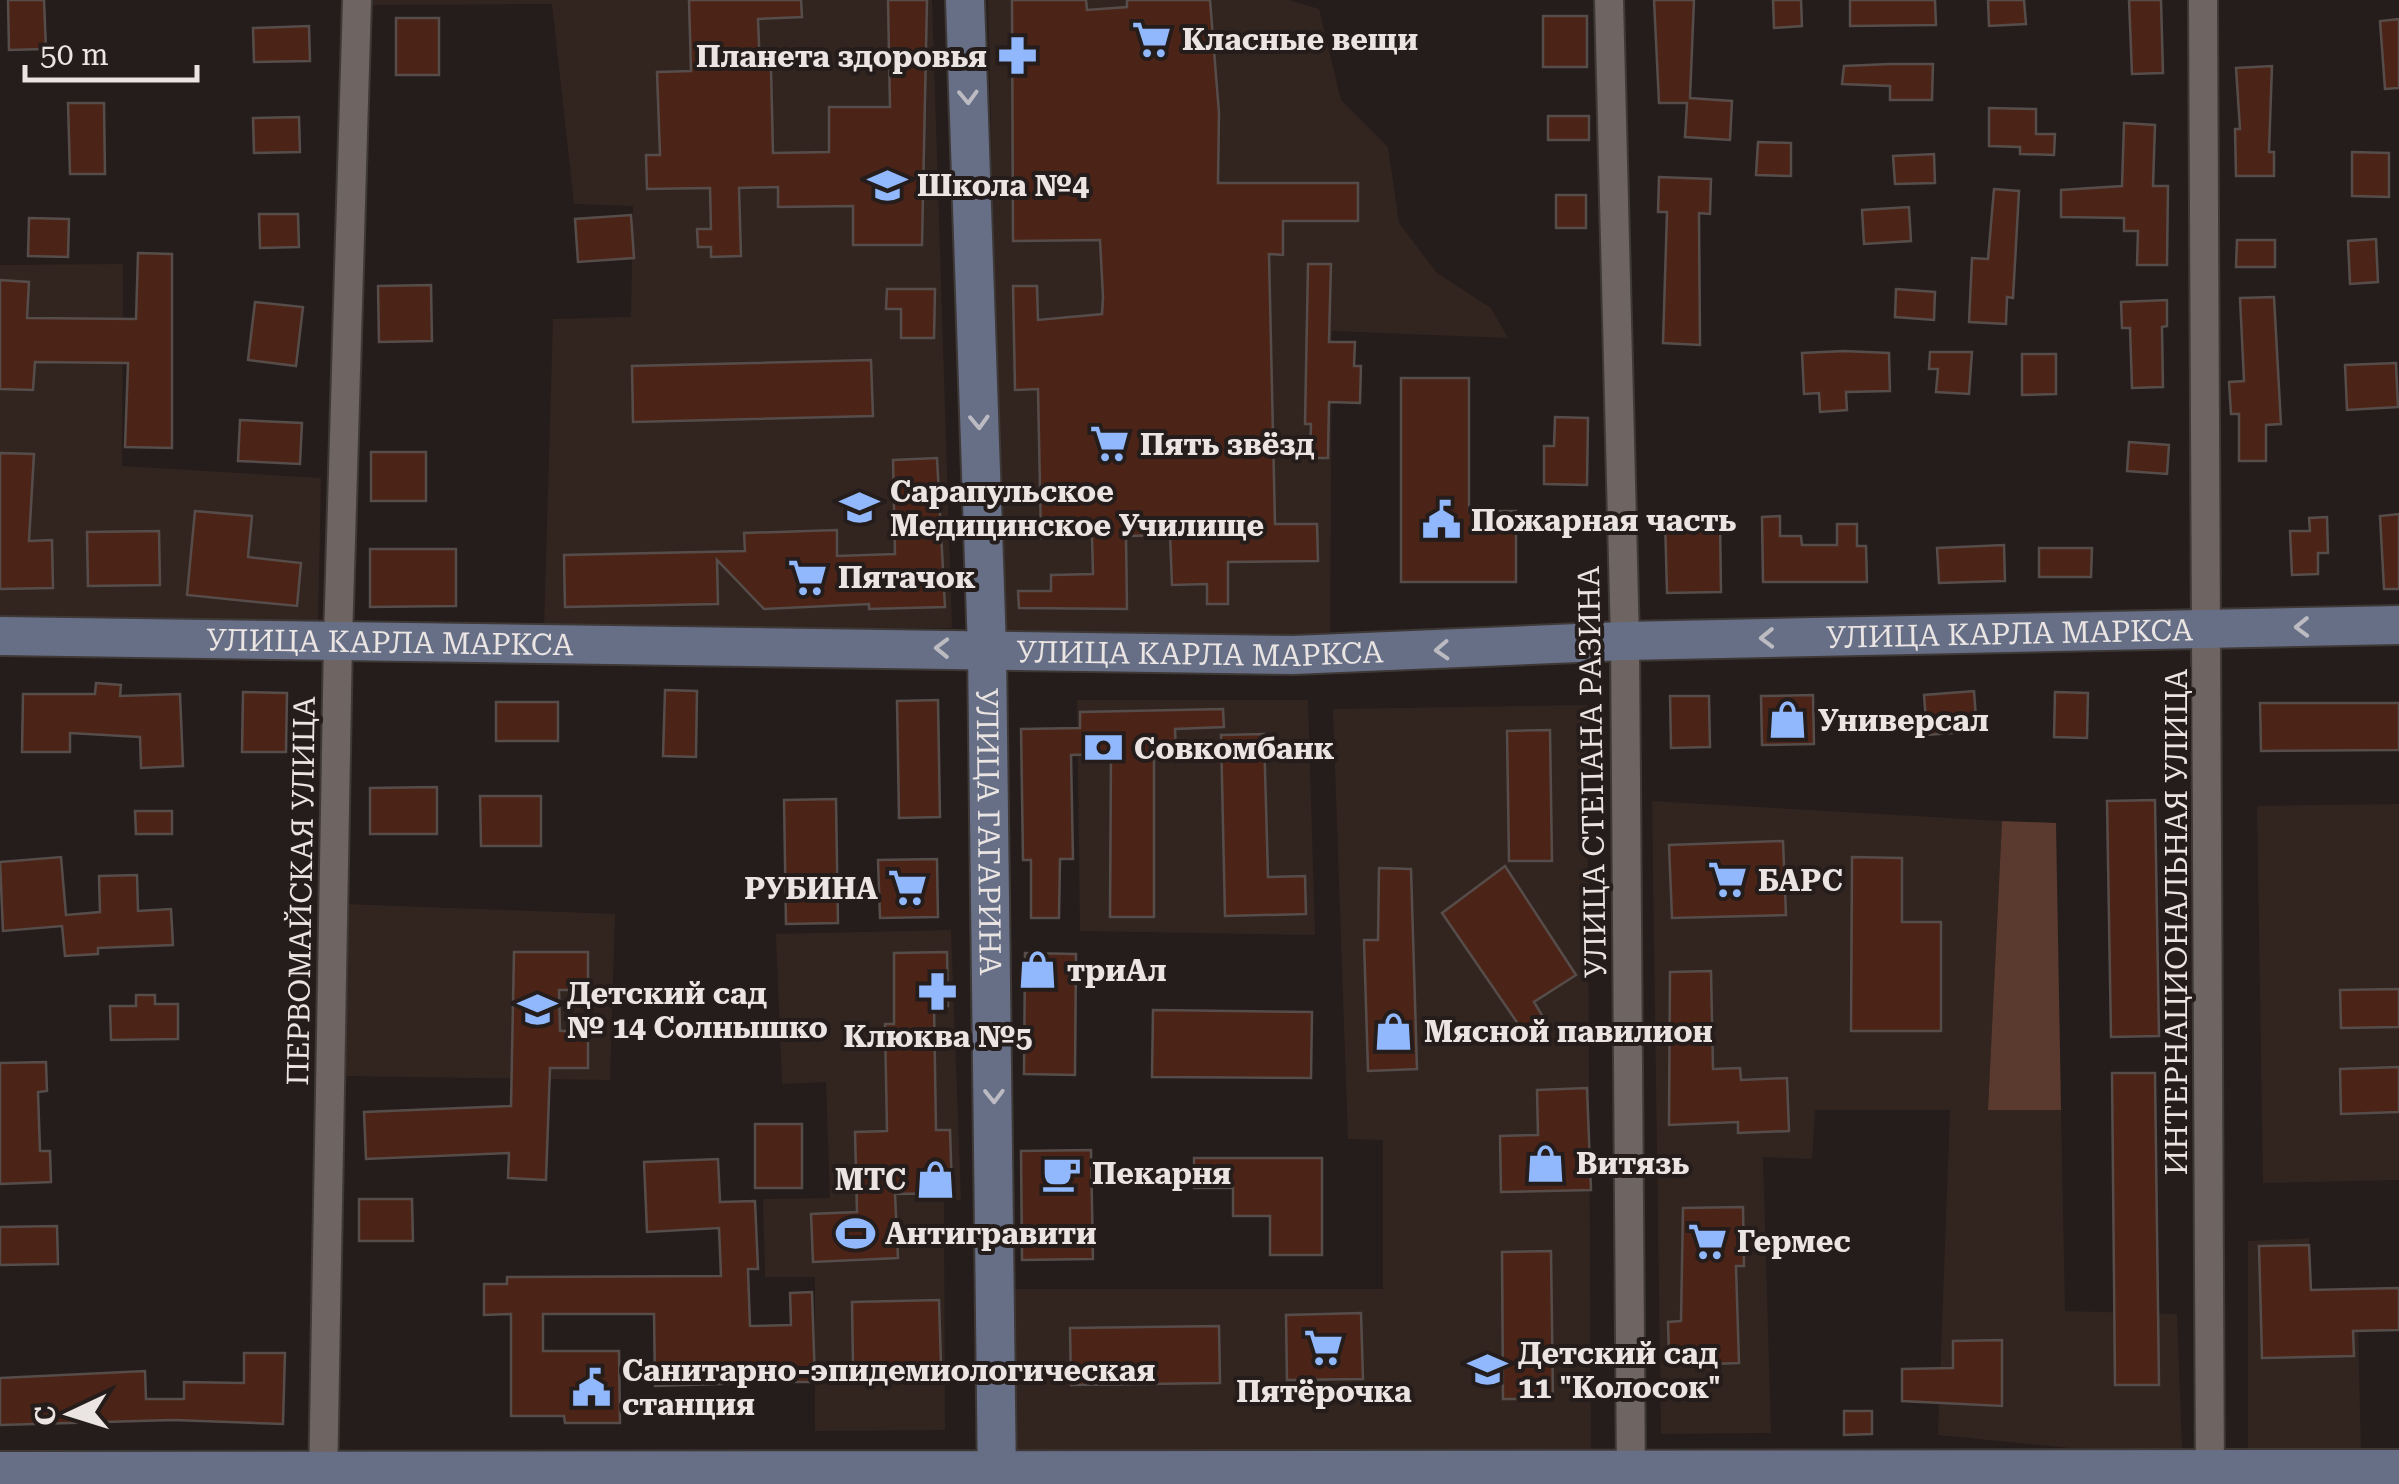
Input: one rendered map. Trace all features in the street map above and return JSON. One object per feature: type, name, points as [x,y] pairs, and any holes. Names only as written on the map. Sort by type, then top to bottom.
[{"type":"main road","name":"УЛИЦА ГАГАРИНА","points":[[965,0],[988,649],[997,1477]]},
{"type":"main road","name":"УЛИЦА КАРЛА МАРКСА","points":[[0,636],[1293,655],[1625,641],[2399,626]]},
{"type":"main road","points":[[0,1471],[323,1477],[1631,1477],[2210,1476],[2399,1469]]},
{"type":"street","name":"ПЕРВОМАЙСКАЯ УЛИЦА","points":[[323,1477],[338,640],[356,0]]},
{"type":"street","name":"УЛИЦА СТЕПАНА РАЗИНА","points":[[1609,0],[1625,641],[1631,1477]]},
{"type":"street","name":"ИНТЕРНАЦИОНАЛЬНАЯ УЛИЦА","points":[[2202,0],[2210,1476]]},
{"type":"shaded area","points":[[366,0],[932,0],[952,628],[544,629],[553,319],[631,317],[633,206],[574,204],[552,4],[365,5]]},
{"type":"shaded area","points":[[988,0],[1289,0],[1319,9],[1341,100],[1388,147],[1399,223],[1437,273],[1491,308],[1508,338],[1332,331],[1330,638],[1003,632]]},
{"type":"shaded area","points":[[123,264],[122,466],[321,478],[318,624],[0,622],[0,265]]},
{"type":"shaded area","points":[[1077,700],[1308,700],[1315,935],[1080,931]]},
{"type":"shaded area","points":[[1587,705],[1591,1450],[1012,1454],[1010,1289],[1383,1289],[1383,1140],[1348,1139],[1333,709]]},
{"type":"shaded area","points":[[1652,801],[2002,821],[1988,1110],[2061,1110],[2065,1311],[2177,1314],[2182,1450],[2070,1448],[1938,1435],[1950,1110],[1815,1110],[1812,1159],[1763,1157],[1771,1433],[1661,1434]]},
{"type":"shaded area","points":[[2399,804],[2399,1180],[2263,1183],[2257,806]]},
{"type":"shaded area","points":[[2002,821],[2056,823],[2061,1110],[1988,1110]]},
{"type":"shaded area","points":[[344,904],[615,914],[610,1080],[343,1076]]},
{"type":"shaded area","points":[[951,930],[961,1200],[944,1202],[945,1430],[815,1431],[815,1277],[765,1277],[763,1199],[830,1198],[826,1082],[782,1084],[776,934]]},
{"type":"shaded area","points":[[2309,1238],[2311,1332],[2358,1332],[2361,1452],[2248,1453],[2248,1241]]},
{"type":"building","points":[[8,0],[44,0],[46,49],[9,50]]},
{"type":"building","points":[[689,0],[801,0],[802,17],[758,19],[760,69],[771,68],[773,153],[829,152],[829,107],[890,107],[888,0],[927,0],[922,245],[853,245],[853,206],[778,207],[778,187],[739,188],[741,256],[711,257],[711,247],[698,247],[697,229],[711,229],[710,188],[647,189],[646,155],[660,155],[657,72],[691,71]]},
{"type":"building","points":[[1012,0],[1086,0],[1087,10],[1127,7],[1127,0],[1210,0],[1219,113],[1218,183],[1358,183],[1358,221],[1283,221],[1283,255],[1269,254],[1275,524],[1317,524],[1318,561],[1228,562],[1228,604],[1207,604],[1207,584],[1172,585],[1170,535],[1126,536],[1127,609],[1019,608],[1018,591],[1051,591],[1051,575],[1093,574],[1092,537],[1041,538],[1038,389],[1015,390],[1013,286],[1037,286],[1038,320],[1102,314],[1103,297],[1100,240],[1013,241]]},
{"type":"building","points":[[1654,0],[1694,0],[1690,98],[1732,101],[1730,140],[1685,137],[1687,103],[1659,103]]},
{"type":"building","points":[[1773,0],[1801,0],[1802,26],[1774,28]]},
{"type":"building","points":[[1850,0],[1935,0],[1936,25],[1850,26]]},
{"type":"building","points":[[1988,0],[2024,0],[2026,24],[1989,26]]},
{"type":"building","points":[[2129,0],[2161,0],[2163,73],[2132,74]]},
{"type":"building","points":[[1543,16],[1587,16],[1587,67],[1543,67]]},
{"type":"building","points":[[396,18],[439,18],[439,75],[396,75]]},
{"type":"building","points":[[2399,19],[2399,88],[2385,89],[2380,21]]},
{"type":"building","points":[[309,26],[310,61],[254,62],[253,28]]},
{"type":"building","points":[[1933,64],[1932,100],[1890,100],[1890,86],[1842,84],[1844,66]]},
{"type":"building","points":[[2272,66],[2269,152],[2274,152],[2274,176],[2236,176],[2235,129],[2240,129],[2236,68]]},
{"type":"building","points":[[68,103],[104,103],[105,174],[70,174]]},
{"type":"building","points":[[1989,108],[2036,109],[2036,134],[2055,134],[2054,155],[2020,154],[2020,147],[1989,146]]},
{"type":"building","points":[[1548,116],[1589,116],[1589,140],[1548,140]]},
{"type":"building","points":[[299,117],[300,152],[254,153],[253,118]]},
{"type":"building","points":[[2124,123],[2155,125],[2153,186],[2168,186],[2167,265],[2137,265],[2138,231],[2124,231],[2124,218],[2061,217],[2061,190],[2122,186]]},
{"type":"building","points":[[1758,142],[1791,143],[1791,176],[1756,175]]},
{"type":"building","points":[[2352,152],[2389,153],[2389,197],[2352,196]]},
{"type":"building","points":[[1934,154],[1935,183],[1895,184],[1893,156]]},
{"type":"building","points":[[1659,177],[1711,179],[1710,214],[1699,213],[1700,345],[1663,343],[1667,212],[1658,212]]},
{"type":"building","points":[[1994,189],[2019,191],[2013,298],[2007,297],[2006,324],[1969,322],[1972,258],[1988,259]]},
{"type":"building","points":[[1556,195],[1586,195],[1586,228],[1556,228]]},
{"type":"building","points":[[1909,207],[1911,241],[1864,244],[1862,210]]},
{"type":"building","points":[[259,214],[298,214],[299,247],[260,248]]},
{"type":"building","points":[[631,215],[634,258],[578,262],[575,219]]},
{"type":"building","points":[[29,218],[69,219],[68,257],[28,256]]},
{"type":"building","points":[[2376,239],[2378,282],[2350,284],[2348,241]]},
{"type":"building","points":[[2237,240],[2275,240],[2275,267],[2236,267]]},
{"type":"building","points":[[138,253],[172,254],[172,448],[125,447],[128,363],[35,362],[33,390],[0,389],[0,280],[29,282],[27,318],[136,319]]},
{"type":"building","points":[[1308,264],[1331,264],[1329,342],[1355,342],[1354,366],[1361,366],[1360,403],[1329,402],[1328,458],[1310,458],[1311,424],[1305,424]]},
{"type":"building","points":[[431,285],[432,341],[379,342],[378,286]]},
{"type":"building","points":[[887,289],[935,289],[934,338],[901,338],[901,309],[886,309]]},
{"type":"building","points":[[1896,289],[1935,292],[1934,320],[1895,317]]},
{"type":"building","points":[[2274,297],[2281,424],[2266,425],[2266,461],[2239,461],[2239,414],[2231,414],[2229,382],[2244,381],[2240,298]]},
{"type":"building","points":[[2167,300],[2167,326],[2162,327],[2163,387],[2132,388],[2130,328],[2122,328],[2121,302]]},
{"type":"building","points":[[255,302],[303,307],[296,366],[248,360]]},
{"type":"building","points":[[1930,352],[1972,352],[1969,394],[1936,392],[1938,369],[1929,369]]},
{"type":"building","points":[[1802,353],[1889,353],[1890,391],[1846,392],[1847,410],[1820,412],[1819,393],[1804,394]]},
{"type":"building","points":[[2022,354],[2056,354],[2056,394],[2022,395]]},
{"type":"building","points":[[871,360],[873,416],[633,422],[632,366]]},
{"type":"building","points":[[2396,363],[2398,407],[2347,410],[2345,365]]},
{"type":"building","points":[[1401,378],[1469,378],[1469,511],[1516,511],[1516,582],[1401,582]]},
{"type":"building","points":[[1555,417],[1588,418],[1587,485],[1544,484],[1544,446],[1554,446]]},
{"type":"building","points":[[240,420],[302,423],[300,464],[238,461]]},
{"type":"building","points":[[2129,442],[2169,445],[2167,474],[2127,471]]},
{"type":"building","points":[[371,452],[426,452],[426,501],[371,501]]},
{"type":"building","points":[[0,453],[34,454],[29,541],[52,540],[53,588],[0,589]]},
{"type":"building","points":[[937,458],[945,607],[869,609],[869,604],[764,609],[717,560],[718,604],[565,607],[564,555],[745,551],[744,533],[837,530],[837,556],[895,554],[893,460]]},
{"type":"building","points":[[195,511],[252,516],[248,557],[301,563],[297,606],[187,595]]},
{"type":"building","points":[[2399,514],[2399,589],[2384,589],[2380,516]]},
{"type":"building","points":[[1780,516],[1780,536],[1801,536],[1802,545],[1837,545],[1837,524],[1857,524],[1857,546],[1866,546],[1867,582],[1763,582],[1762,517]]},
{"type":"building","points":[[2327,517],[2328,553],[2318,553],[2318,574],[2292,575],[2290,531],[2310,531],[2309,518]]},
{"type":"building","points":[[1720,518],[1721,592],[1667,593],[1665,519]]},
{"type":"building","points":[[159,531],[160,585],[88,586],[87,532]]},
{"type":"building","points":[[2004,545],[2005,581],[1939,583],[1937,548]]},
{"type":"building","points":[[2039,548],[2092,548],[2091,577],[2039,577]]},
{"type":"building","points":[[370,549],[456,549],[456,606],[370,607]]},
{"type":"building","points":[[96,683],[121,685],[120,696],[180,694],[183,766],[141,768],[140,737],[70,733],[70,752],[22,752],[23,694],[95,694]]},
{"type":"building","points":[[665,690],[697,691],[696,757],[663,756]]},
{"type":"building","points":[[1974,691],[1977,731],[1927,735],[1924,695]]},
{"type":"building","points":[[243,692],[287,693],[286,752],[242,752]]},
{"type":"building","points":[[2055,692],[2088,693],[2087,738],[2054,737]]},
{"type":"building","name":"Универсал","points":[[1813,695],[1814,744],[1762,745],[1761,696]]},
{"type":"building","points":[[1670,696],[1709,696],[1710,747],[1671,748]]},
{"type":"building","points":[[938,700],[940,817],[899,818],[897,701]]},
{"type":"building","points":[[496,702],[558,702],[558,741],[496,741]]},
{"type":"building","points":[[2260,703],[2399,703],[2399,750],[2261,751]]},
{"type":"building","points":[[1223,709],[1224,727],[1175,729],[1176,753],[1154,753],[1154,917],[1110,917],[1111,754],[1071,755],[1073,859],[1060,859],[1059,918],[1031,918],[1031,860],[1023,860],[1021,729],[1080,728],[1080,712]]},
{"type":"building","points":[[1550,730],[1552,861],[1509,861],[1507,731]]},
{"type":"building","points":[[1264,734],[1268,877],[1305,876],[1306,914],[1225,916],[1221,735]]},
{"type":"building","points":[[437,787],[437,834],[370,834],[370,788]]},
{"type":"building","points":[[480,796],[541,796],[541,846],[481,846]]},
{"type":"building","points":[[836,799],[838,923],[786,924],[784,800]]},
{"type":"building","points":[[2155,800],[2159,1036],[2111,1037],[2107,801]]},
{"type":"building","points":[[135,811],[172,811],[172,834],[136,834]]},
{"type":"building","name":"БАРС","points":[[1783,841],[1786,915],[1672,918],[1669,845]]},
{"type":"building","points":[[61,857],[66,915],[100,912],[99,876],[137,875],[138,911],[171,909],[173,945],[98,948],[98,954],[65,956],[62,926],[3,931],[0,862]]},
{"type":"building","points":[[1852,857],[1902,858],[1902,922],[1941,922],[1941,1031],[1851,1031]]},
{"type":"building","name":"РУБИНА","points":[[937,859],[938,917],[880,918],[878,860]]},
{"type":"building","points":[[1505,866],[1576,975],[1534,1002],[1543,1017],[1523,1031],[1442,913]]},
{"type":"building","points":[[1379,868],[1411,869],[1417,1069],[1368,1071],[1364,940],[1378,940]]},
{"type":"building","points":[[514,952],[588,952],[588,990],[559,990],[560,1031],[588,1031],[588,1068],[550,1068],[546,1180],[508,1178],[509,1153],[366,1159],[364,1112],[511,1106]]},
{"type":"building","points":[[947,952],[948,1006],[934,1006],[936,1130],[950,1130],[952,1193],[895,1194],[898,1258],[813,1262],[811,1214],[857,1212],[855,1132],[887,1131],[885,1024],[894,1024],[894,953]]},
{"type":"building","points":[[1025,953],[1076,954],[1075,1075],[1024,1074]]},
{"type":"building","points":[[1711,971],[1713,1069],[1740,1068],[1741,1080],[1787,1078],[1789,1131],[1738,1133],[1738,1122],[1669,1125],[1670,972]]},
{"type":"building","points":[[2399,989],[2399,1027],[2341,1028],[2340,990]]},
{"type":"building","points":[[136,995],[155,995],[155,1004],[178,1004],[178,1039],[111,1040],[110,1006],[136,1006]]},
{"type":"building","points":[[1153,1010],[1312,1012],[1311,1078],[1152,1077]]},
{"type":"building","points":[[46,1062],[47,1091],[38,1092],[40,1151],[50,1151],[51,1182],[0,1184],[0,1063]]},
{"type":"building","points":[[2399,1067],[2399,1112],[2341,1114],[2340,1069]]},
{"type":"building","points":[[2112,1073],[2155,1073],[2159,1385],[2115,1385]]},
{"type":"building","name":"Витязь","points":[[1587,1088],[1591,1190],[1501,1192],[1500,1136],[1538,1135],[1537,1090]]},
{"type":"building","points":[[755,1124],[802,1124],[802,1188],[755,1188]]},
{"type":"building","points":[[1091,1150],[1093,1259],[1022,1260],[1021,1151]]},
{"type":"building","points":[[1194,1158],[1322,1158],[1322,1255],[1270,1255],[1270,1216],[1233,1216],[1233,1188],[1194,1188]]},
{"type":"building","points":[[718,1159],[720,1202],[755,1201],[758,1269],[748,1269],[750,1326],[791,1325],[790,1293],[812,1292],[815,1382],[792,1382],[792,1373],[751,1374],[751,1383],[655,1386],[654,1314],[543,1314],[543,1351],[619,1351],[620,1423],[565,1423],[564,1416],[511,1416],[511,1314],[484,1315],[484,1284],[507,1284],[507,1277],[721,1276],[719,1228],[647,1232],[644,1162]]},
{"type":"building","points":[[359,1199],[412,1199],[413,1241],[359,1241]]},
{"type":"building","points":[[1743,1207],[1744,1266],[1736,1266],[1739,1363],[1682,1365],[1682,1353],[1669,1353],[1668,1322],[1681,1321],[1683,1208]]},
{"type":"building","points":[[57,1226],[58,1264],[0,1265],[0,1227]]},
{"type":"building","points":[[2309,1245],[2311,1290],[2399,1288],[2399,1330],[2353,1331],[2354,1356],[2262,1358],[2259,1246]]},
{"type":"building","points":[[1551,1251],[1553,1399],[1503,1399],[1502,1252]]},
{"type":"building","points":[[939,1300],[941,1365],[853,1366],[852,1302]]},
{"type":"building","name":"Пятёрочка","points":[[1361,1313],[1363,1379],[1287,1380],[1286,1315]]},
{"type":"building","points":[[1219,1326],[1220,1383],[1071,1385],[1070,1328]]},
{"type":"building","points":[[2002,1340],[2002,1406],[1902,1401],[1902,1369],[1953,1368],[1953,1341]]},
{"type":"building","points":[[244,1353],[285,1353],[283,1424],[173,1420],[0,1425],[0,1378],[145,1371],[146,1399],[184,1399],[184,1382],[244,1383]]},
{"type":"building","points":[[1844,1411],[1872,1411],[1872,1434],[1844,1435]]},
{"type":"place","name":"Класные вещи","points":[[1152,39]]},
{"type":"place","name":"Планета здоровья","points":[[1017,56]]},
{"type":"place","name":"Школа №4","points":[[887,185]]},
{"type":"place","name":"Пять звёзд","points":[[1110,444]]},
{"type":"place","name":"Сарапульское Медицинское Училище","points":[[860,508]]},
{"type":"place","name":"Пожарная часть","points":[[1441,520]]},
{"type":"place","name":"Пятачок","points":[[808,577]]},
{"type":"place","name":"Универсал","points":[[1788,720]]},
{"type":"place","name":"Совкомбанк","points":[[1104,748]]},
{"type":"place","name":"БАРС","points":[[1728,880]]},
{"type":"place","name":"РУБИНА","points":[[908,888]]},
{"type":"place","name":"триАл","points":[[1037,970]]},
{"type":"place","name":"Клюква №5","points":[[938,992]]},
{"type":"place","name":"Детский сад № 14 Солнышко","points":[[537,1010]]},
{"type":"place","name":"Мясной павилион","points":[[1394,1031]]},
{"type":"place","name":"Витязь","points":[[1546,1163]]},
{"type":"place","name":"Пекарня","points":[[1062,1173]]},
{"type":"place","name":"МТС","points":[[936,1179]]},
{"type":"place","name":"Антигравити","points":[[855,1233]]},
{"type":"place","name":"Гермес","points":[[1707,1241]]},
{"type":"place","name":"Пятёрочка","points":[[1324,1347]]},
{"type":"place","name":"Детский сад 11 \"Колосок\"","points":[[1488,1370]]},
{"type":"place","name":"Санитарно-эпидемиологическая станция","points":[[592,1387]]}]
